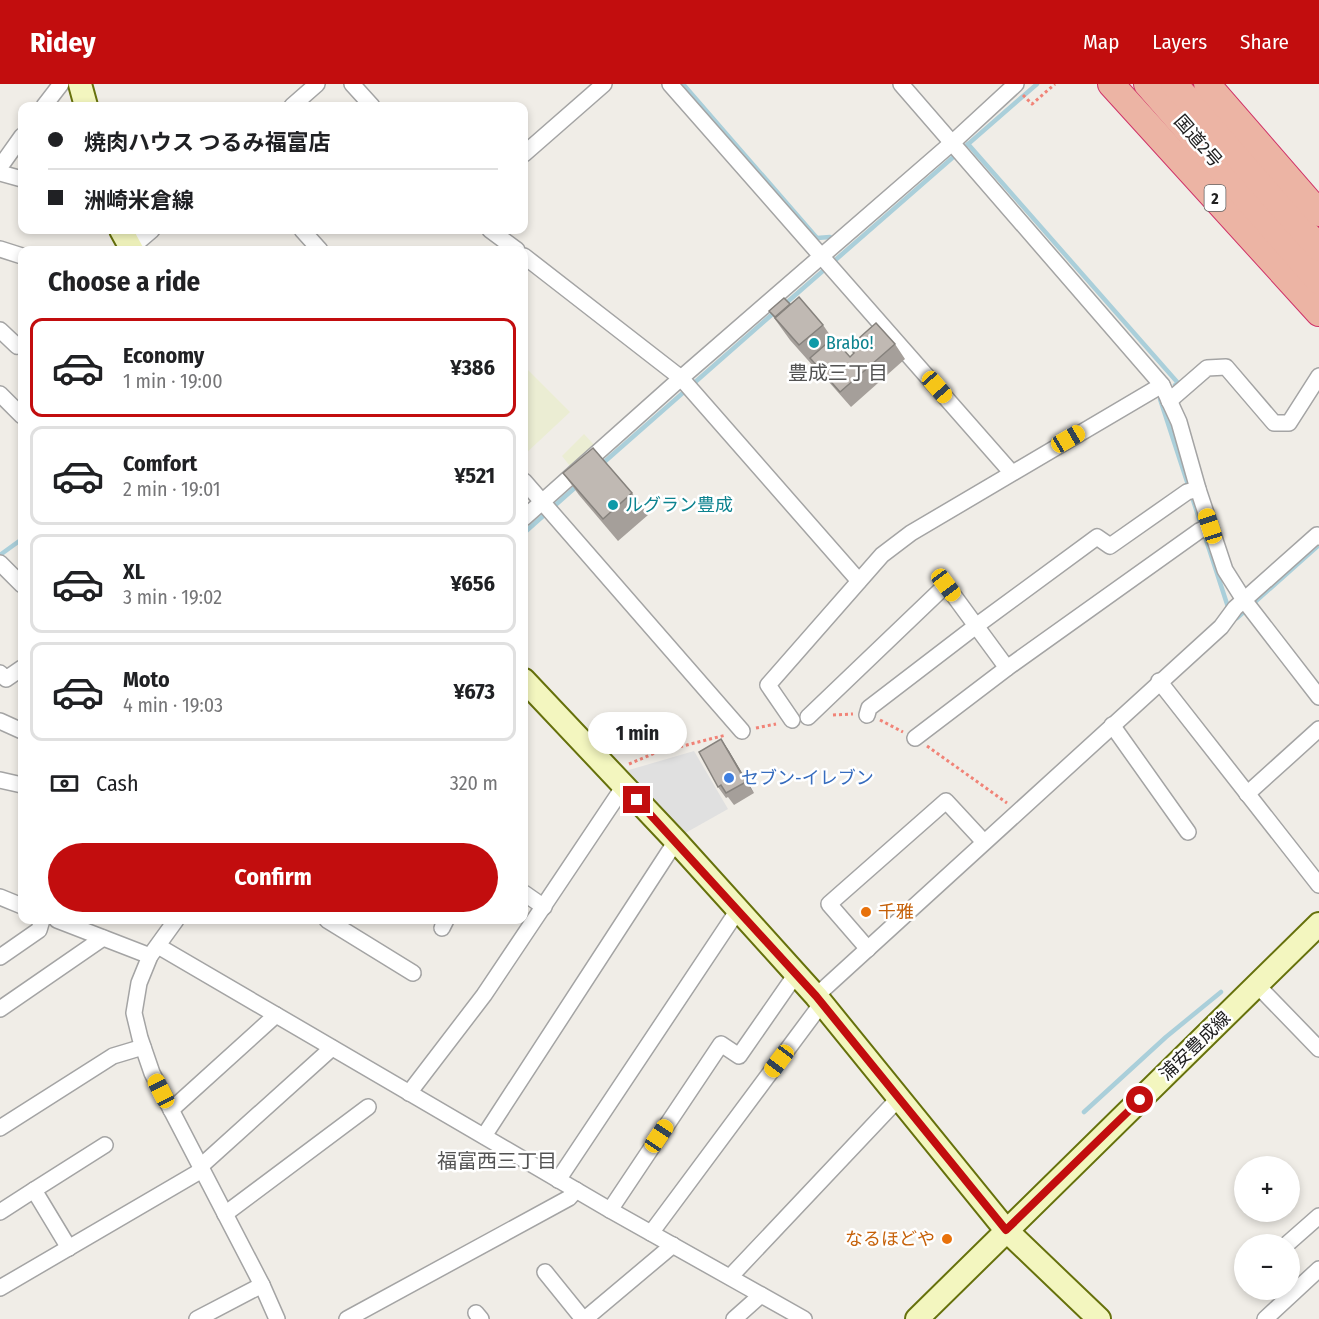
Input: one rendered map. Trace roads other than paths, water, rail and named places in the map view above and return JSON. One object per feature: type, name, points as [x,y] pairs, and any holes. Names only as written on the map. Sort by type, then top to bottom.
[{"type":"highway","name":"2","points":[[1111,84],[1319,313]]},
{"type":"highway","points":[[1128,84],[1175,137],[1261,213]]},
{"type":"highway","name":"国道2号","points":[[1147,84],[1319,281]]},
{"type":"highway","name":"国道2号","points":[[1174,84],[1319,248]]},
{"type":"highway","points":[[1208,84],[1319,213]]},
{"type":"main road","points":[[80,84],[85,102]]},
{"type":"main road","points":[[528,684],[676,841],[819,1000],[1006,1230],[1099,1319]]},
{"type":"main road","name":"浦安豊成線","points":[[917,1319],[1319,924]]},
{"type":"street","points":[[47,102],[61,84]]},
{"type":"street","points":[[297,102],[317,84]]},
{"type":"street","points":[[352,84],[368,102]]},
{"type":"street","points":[[528,150],[604,84]]},
{"type":"street","points":[[670,84],[830,254],[1011,472]]},
{"type":"street","points":[[901,84],[1162,385],[1179,422],[1192,491],[1205,528],[1242,607],[1319,697]]},
{"type":"street","points":[[528,516],[547,508],[830,254],[958,148],[1016,84]]},
{"type":"street","points":[[0,167],[18,142]]},
{"type":"street","points":[[0,173],[18,178]]},
{"type":"street","points":[[128,243],[145,234]]},
{"type":"street","points":[[306,234],[316,246]]},
{"type":"street","points":[[495,234],[512,246]]},
{"type":"street","points":[[0,249],[18,255]]},
{"type":"street","points":[[528,259],[686,384],[859,581]]},
{"type":"street","points":[[0,330],[18,345]]},
{"type":"street","points":[[1169,401],[1207,368],[1226,367],[1274,423],[1289,423],[1319,376]]},
{"type":"street","points":[[792,720],[768,685],[859,581],[896,543],[1011,472],[1162,385]]},
{"type":"street","points":[[0,394],[18,412]]},
{"type":"street","points":[[528,486],[742,731]]},
{"type":"street","points":[[867,715],[869,708],[975,626],[1097,537],[1110,546],[1192,491]]},
{"type":"street","points":[[915,738],[1007,668],[1205,528]]},
{"type":"street","points":[[651,1233],[819,1000],[868,949],[1019,809],[1221,627],[1317,535],[1319,537]]},
{"type":"street","points":[[0,563],[18,581]]},
{"type":"street","points":[[808,717],[946,585],[1007,668]]},
{"type":"street","points":[[0,673],[6,679],[18,671]]},
{"type":"street","points":[[1159,681],[1319,885]]},
{"type":"street","points":[[0,721],[18,729]]},
{"type":"street","points":[[1112,725],[1188,832]]},
{"type":"street","points":[[1247,794],[1319,729]]},
{"type":"street","points":[[408,1093],[484,995],[544,907],[617,779]]},
{"type":"street","points":[[0,780],[18,784]]},
{"type":"street","points":[[868,949],[829,904],[946,801],[984,842]]},
{"type":"street","points":[[484,1136],[676,841]]},
{"type":"street","points":[[528,896],[544,907]]},
{"type":"street","points":[[0,897],[18,904]]},
{"type":"street","points":[[558,1179],[738,910]]},
{"type":"street","points":[[0,957],[39,930],[41,924]]},
{"type":"street","points":[[67,924],[104,938],[154,951],[276,1015],[610,1210],[804,1319]]},
{"type":"street","points":[[173,924],[154,951],[139,982],[134,1013],[152,1073],[262,1284],[277,1319]]},
{"type":"street","points":[[333,924],[413,973]]},
{"type":"street","points":[[0,1009],[104,938]]},
{"type":"street","points":[[610,1210],[721,1044],[739,1056],[796,974]]},
{"type":"street","points":[[1257,985],[1316,1041]]},
{"type":"street","points":[[171,1110],[276,1015]]},
{"type":"street","points":[[0,1128],[112,1056],[143,1047]]},
{"type":"street","points":[[0,1288],[201,1168],[332,1048]]},
{"type":"street","points":[[730,1277],[899,1098]]},
{"type":"street","points":[[225,1214],[369,1107]]},
{"type":"street","points":[[0,1212],[105,1145]]},
{"type":"street","points":[[34,1190],[69,1248]]},
{"type":"street","points":[[346,1319],[569,1198],[576,1190]]},
{"type":"street","points":[[1298,1234],[1319,1215]]},
{"type":"street","points":[[545,1272],[584,1319],[673,1245]]},
{"type":"street","points":[[1265,1319],[1319,1269]]},
{"type":"street","points":[[197,1319],[262,1284]]},
{"type":"street","points":[[734,1319],[761,1295]]},
{"type":"waterway","points":[[683,84],[817,238],[830,237],[834,242]]},
{"type":"waterway","points":[[785,304],[1037,84]]},
{"type":"waterway","points":[[968,144],[1178,383],[1175,385]]},
{"type":"waterway","points":[[602,464],[776,311]]},
{"type":"waterway","points":[[1162,397],[1160,399],[1228,607],[1237,618],[1319,545]]},
{"type":"waterway","points":[[528,529],[578,485]]},
{"type":"waterway","points":[[0,555],[18,542]]},
{"type":"waterway","points":[[1084,1112],[1166,1037],[1221,992]]},
{"type":"place","name":"Brabo!","points":[[814,343]]},
{"type":"place","name":"ルグラン豊成","points":[[613,505]]},
{"type":"place","name":"セブン-イレブン","points":[[729,778]]},
{"type":"place","name":"千雅","points":[[866,912]]},
{"type":"place","name":"なるほどや","points":[[947,1239]]},
{"type":"district","name":"豊成三丁目","points":[[838,373]]},
{"type":"district","name":"福富西三丁目","points":[[497,1161]]}]
